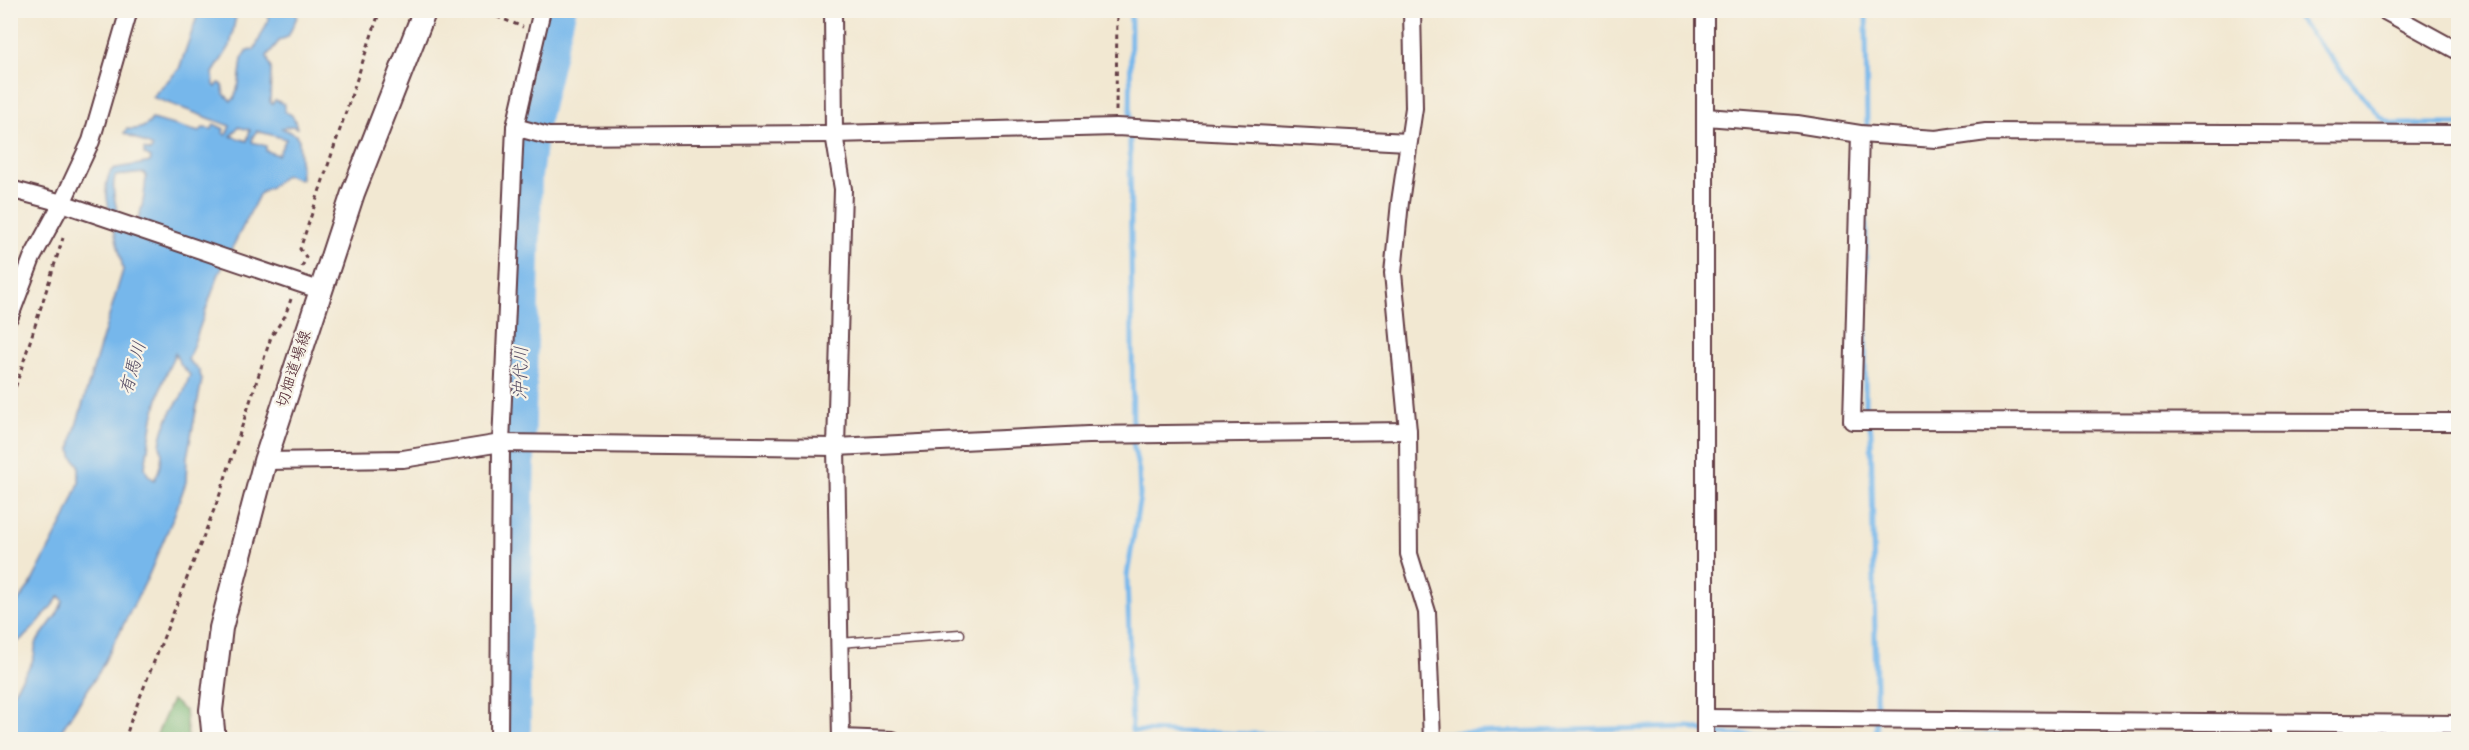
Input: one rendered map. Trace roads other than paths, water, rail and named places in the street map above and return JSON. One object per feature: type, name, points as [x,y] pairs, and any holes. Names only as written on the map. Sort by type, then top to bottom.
[{"type":"main road","name":"切畑道場線","points":[[214,740],[211,710],[221,628],[265,461],[352,193],[425,10]]},
{"type":"street","points":[[10,316],[32,258],[62,203],[91,141],[129,10]]},
{"type":"street","points":[[499,740],[501,444],[515,127],[542,10]]},
{"type":"street","points":[[833,10],[834,134],[843,189],[836,447],[841,739],[892,740]]},
{"type":"street","points":[[1412,10],[1414,108],[1393,273],[1408,431],[1408,554],[1427,612],[1432,740]]},
{"type":"street","points":[[1700,740],[1705,739],[1705,10]]},
{"type":"street","points":[[2383,10],[2458,51]]},
{"type":"street","points":[[1706,117],[1797,124],[1860,134],[1936,139],[1986,132],[2458,134]]},
{"type":"street","points":[[515,127],[548,136],[834,134],[1116,127],[1408,142]]},
{"type":"street","points":[[1860,134],[1852,421],[2458,422]]},
{"type":"street","points":[[10,189],[62,203],[319,290]]},
{"type":"street","points":[[265,461],[403,459],[501,444],[836,447],[1088,435],[1408,431]]},
{"type":"street","points":[[1705,718],[2279,732],[2458,724]]},
{"type":"lane","points":[[839,643],[960,634]]},
{"type":"water","name":"有馬川","points":[[199,11],[239,11],[230,46],[213,73],[214,85],[216,87],[219,83],[222,84],[224,94],[231,101],[234,99],[239,83],[242,59],[247,51],[254,50],[268,21],[268,11],[297,11],[297,17],[288,37],[280,40],[267,56],[271,69],[270,102],[272,104],[275,100],[284,104],[285,112],[295,120],[297,128],[292,126],[282,128],[296,135],[299,140],[301,180],[286,175],[260,193],[218,276],[188,360],[199,370],[202,380],[187,457],[186,482],[148,577],[99,672],[56,739],[23,737],[11,739],[9,712],[12,696],[33,659],[35,644],[57,614],[63,601],[60,596],[24,637],[11,645],[11,611],[30,585],[66,516],[79,483],[79,465],[72,456],[73,436],[123,270],[106,188],[113,169],[150,162],[151,158],[144,154],[144,149],[150,151],[153,147],[124,133],[127,129],[141,128],[152,119],[199,132],[203,128],[212,129],[214,124],[224,129],[223,133],[226,135],[230,126],[152,97],[179,69]],"holes":[[[238,127],[250,130],[247,141],[231,136]],[[257,131],[286,139],[278,155],[266,151],[266,146],[252,142]],[[144,173],[146,176],[140,215],[128,235],[115,199],[115,176]],[[175,353],[180,364],[190,375],[165,426],[160,446],[162,454],[160,464],[154,480],[148,475],[145,467],[153,418],[162,384]]]},
{"type":"waterway","name":"沖代川","points":[[515,740],[514,652],[526,176],[533,122],[560,10]]},
{"type":"waterway","points":[[1131,10],[1133,443],[1139,472],[1140,496],[1127,576],[1132,731],[1344,736],[1688,727],[1714,734],[1877,737],[2010,736],[2010,740]]},
{"type":"waterway","points":[[1866,10],[1867,133]]},
{"type":"waterway","points":[[2291,10],[2380,117],[2393,124],[2458,124]]},
{"type":"waterway","points":[[1866,193],[1865,404],[1871,431],[1877,737]]}]
